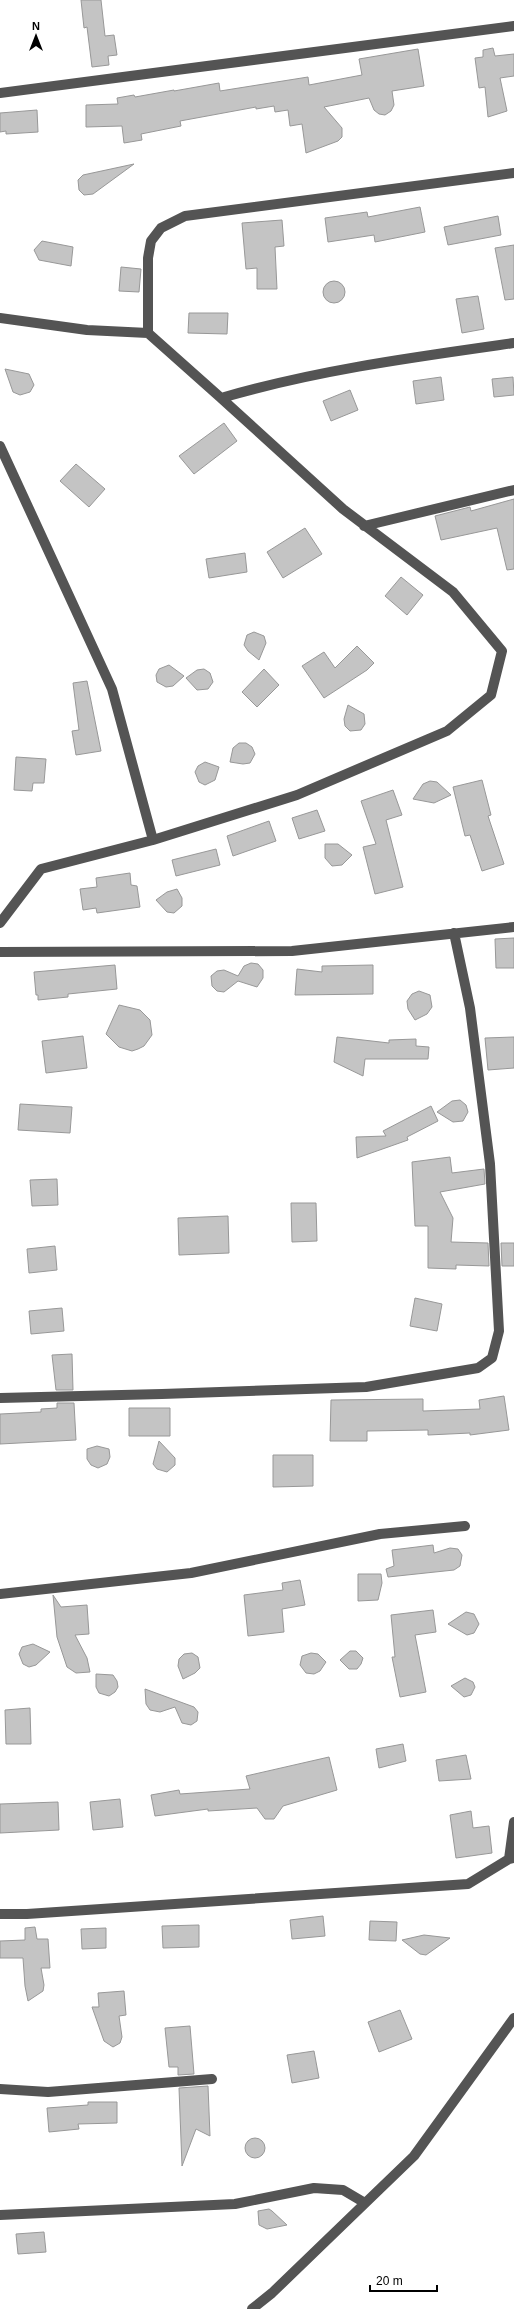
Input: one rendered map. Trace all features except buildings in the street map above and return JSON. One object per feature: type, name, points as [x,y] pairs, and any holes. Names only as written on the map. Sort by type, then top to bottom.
[{"type":"street","points":[[0,93],[514,26]]},
{"type":"street","points":[[148,333],[148,258],[152,241],[162,228],[185,216],[514,173]]},
{"type":"street","points":[[0,318],[88,330],[148,333],[343,509],[453,592],[502,651],[491,695],[447,731],[297,795],[153,840],[41,869],[0,922]]},
{"type":"street","points":[[221,398],[255,388],[357,365],[514,343]]},
{"type":"street","points":[[0,446],[112,689],[153,840]]},
{"type":"street","points":[[364,526],[514,490]]},
{"type":"street","points":[[0,952],[292,951],[514,927]]},
{"type":"street","points":[[0,1398],[162,1394],[366,1386],[478,1368],[492,1358],[499,1331],[490,1164],[470,1008],[454,933]]},
{"type":"street","points":[[0,1594],[191,1573],[380,1534],[465,1526]]},
{"type":"street","points":[[0,1914],[35,1914],[468,1884],[512,1858],[514,1822]]},
{"type":"street","points":[[252,2309],[272,2293],[414,2156],[514,2018]]},
{"type":"street","points":[[0,2089],[48,2092],[212,2079]]},
{"type":"street","points":[[0,2215],[235,2204],[314,2188],[343,2190],[365,2203]]}]
